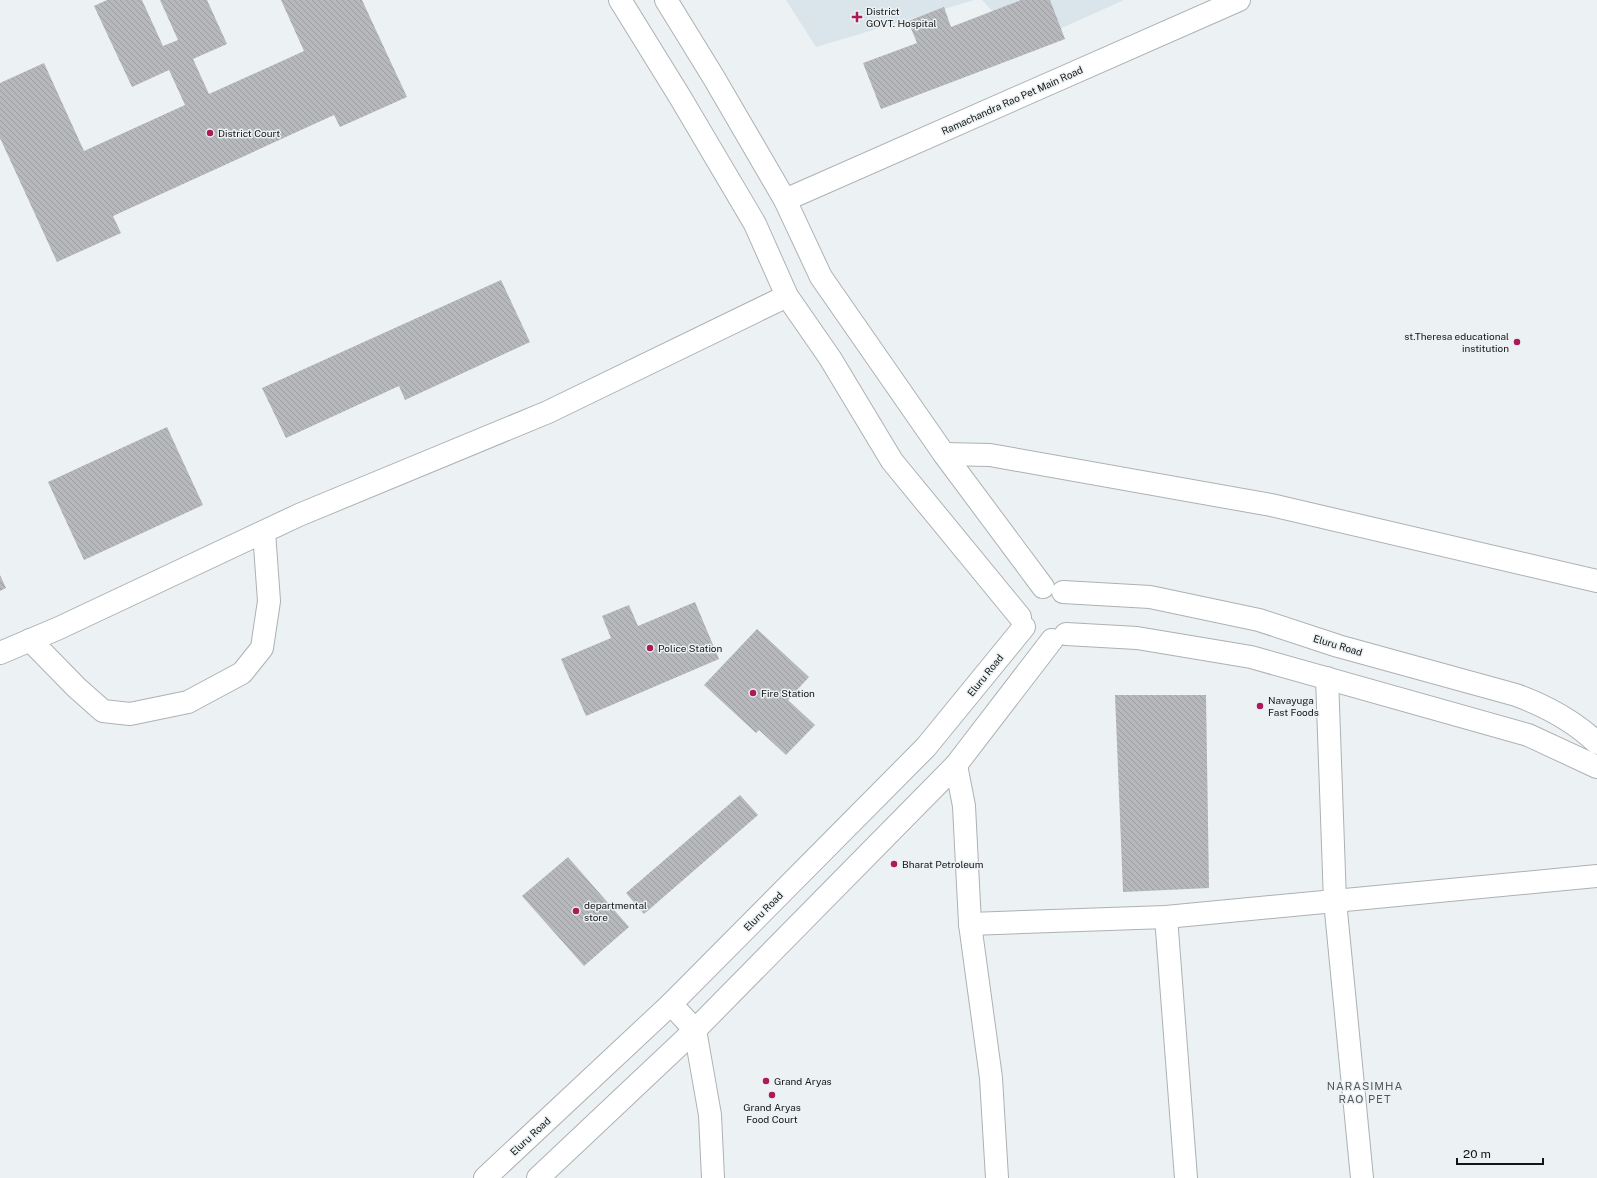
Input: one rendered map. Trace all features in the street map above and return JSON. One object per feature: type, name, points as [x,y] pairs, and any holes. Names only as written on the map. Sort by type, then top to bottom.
[{"type":"street","points":[[620,0],[680,97],[755,224],[787,296],[830,358],[892,461],[1022,622],[1031,636],[1041,640],[1059,637],[1137,638],[1244,656],[1528,735],[1597,767]]},
{"type":"street","points":[[538,1178],[695,1030],[956,765],[1059,637],[1072,627],[1074,617],[1074,608],[1070,599],[1053,589],[944,454],[821,278],[785,200],[714,78],[666,0]]},
{"type":"street","name":"Ramachandra Rao Pet Main Road","points":[[785,200],[1239,0]]},
{"type":"street","points":[[0,653],[299,515],[548,412],[787,296]]},
{"type":"street","points":[[944,454],[990,455],[1271,505],[1597,581]]},
{"type":"street","points":[[30,640],[77,688],[103,711],[130,714],[188,702],[242,673],[262,648],[269,601],[264,532]]},
{"type":"street","name":"Eluru Road","points":[[485,1178],[671,1004],[926,747],[1022,622],[1021,606],[1026,597],[1033,591],[1053,589],[1150,597],[1259,620],[1338,646],[1516,695],[1542,704],[1595,739]]},
{"type":"street","points":[[1327,678],[1335,901],[1362,1178]]},
{"type":"street","points":[[1528,735],[1539,722],[1542,704]]},
{"type":"street","points":[[956,765],[964,806],[970,924],[991,1078],[997,1178]]},
{"type":"street","points":[[970,924],[1166,917],[1597,876]]},
{"type":"street","points":[[1166,917],[1186,1178]]},
{"type":"street","points":[[671,1004],[695,1030],[710,1115],[713,1178]]},
{"type":"shaded area","name":"District GOVT. Hospital","points":[[786,0],[974,0],[816,47]]},
{"type":"shaded area","points":[[982,0],[1124,0],[1024,45]]},
{"type":"building","name":"District Court","points":[[107,0],[142,0],[163,46],[178,40],[160,0],[207,0],[227,44],[193,59],[209,94],[304,51],[281,0],[362,0],[407,97],[340,127],[334,115],[113,216],[121,233],[57,262],[0,138],[0,83],[44,63],[84,151],[185,105],[169,70],[132,87],[94,6]]},
{"type":"building","points":[[1021,0],[1050,0],[1065,39],[881,109],[863,63],[917,43],[908,21],[944,7],[951,27]]},
{"type":"building","points":[[501,280],[530,342],[405,400],[399,386],[286,438],[262,388]]},
{"type":"building","points":[[167,427],[203,505],[84,560],[48,482]]},
{"type":"building","points":[[0,575],[6,588],[0,591]]},
{"type":"building","name":"Police Station","points":[[695,602],[719,659],[586,716],[561,659],[611,638],[602,616],[629,605],[638,626]]},
{"type":"building","name":"Fire Station","points":[[757,629],[809,677],[788,700],[815,725],[786,755],[759,730],[756,733],[704,685]]},
{"type":"building","points":[[1115,695],[1206,695],[1209,888],[1123,892]]},
{"type":"building","name":"departmental store","points":[[740,795],[758,815],[644,914],[626,893]]},
{"type":"building","name":"departmental store","points":[[568,857],[629,927],[584,966],[522,896]]},
{"type":"place","name":"District GOVT. Hospital","points":[[857,17]]},
{"type":"place","name":"District Court","points":[[210,133]]},
{"type":"place","name":"st.Theresa educational institution","points":[[1517,342]]},
{"type":"place","name":"Police Station","points":[[650,648]]},
{"type":"place","name":"Fire Station","points":[[753,693]]},
{"type":"place","name":"Navayuga Fast Foods","points":[[1260,706]]},
{"type":"place","name":"Bharat Petroleum","points":[[894,864]]},
{"type":"place","name":"departmental store","points":[[576,911]]},
{"type":"place","name":"Grand Aryas","points":[[766,1081]]},
{"type":"place","name":"Grand Aryas Food Court","points":[[772,1095]]},
{"type":"district","name":"NARASIMHA RAO PET","points":[[1365,1092]]}]
